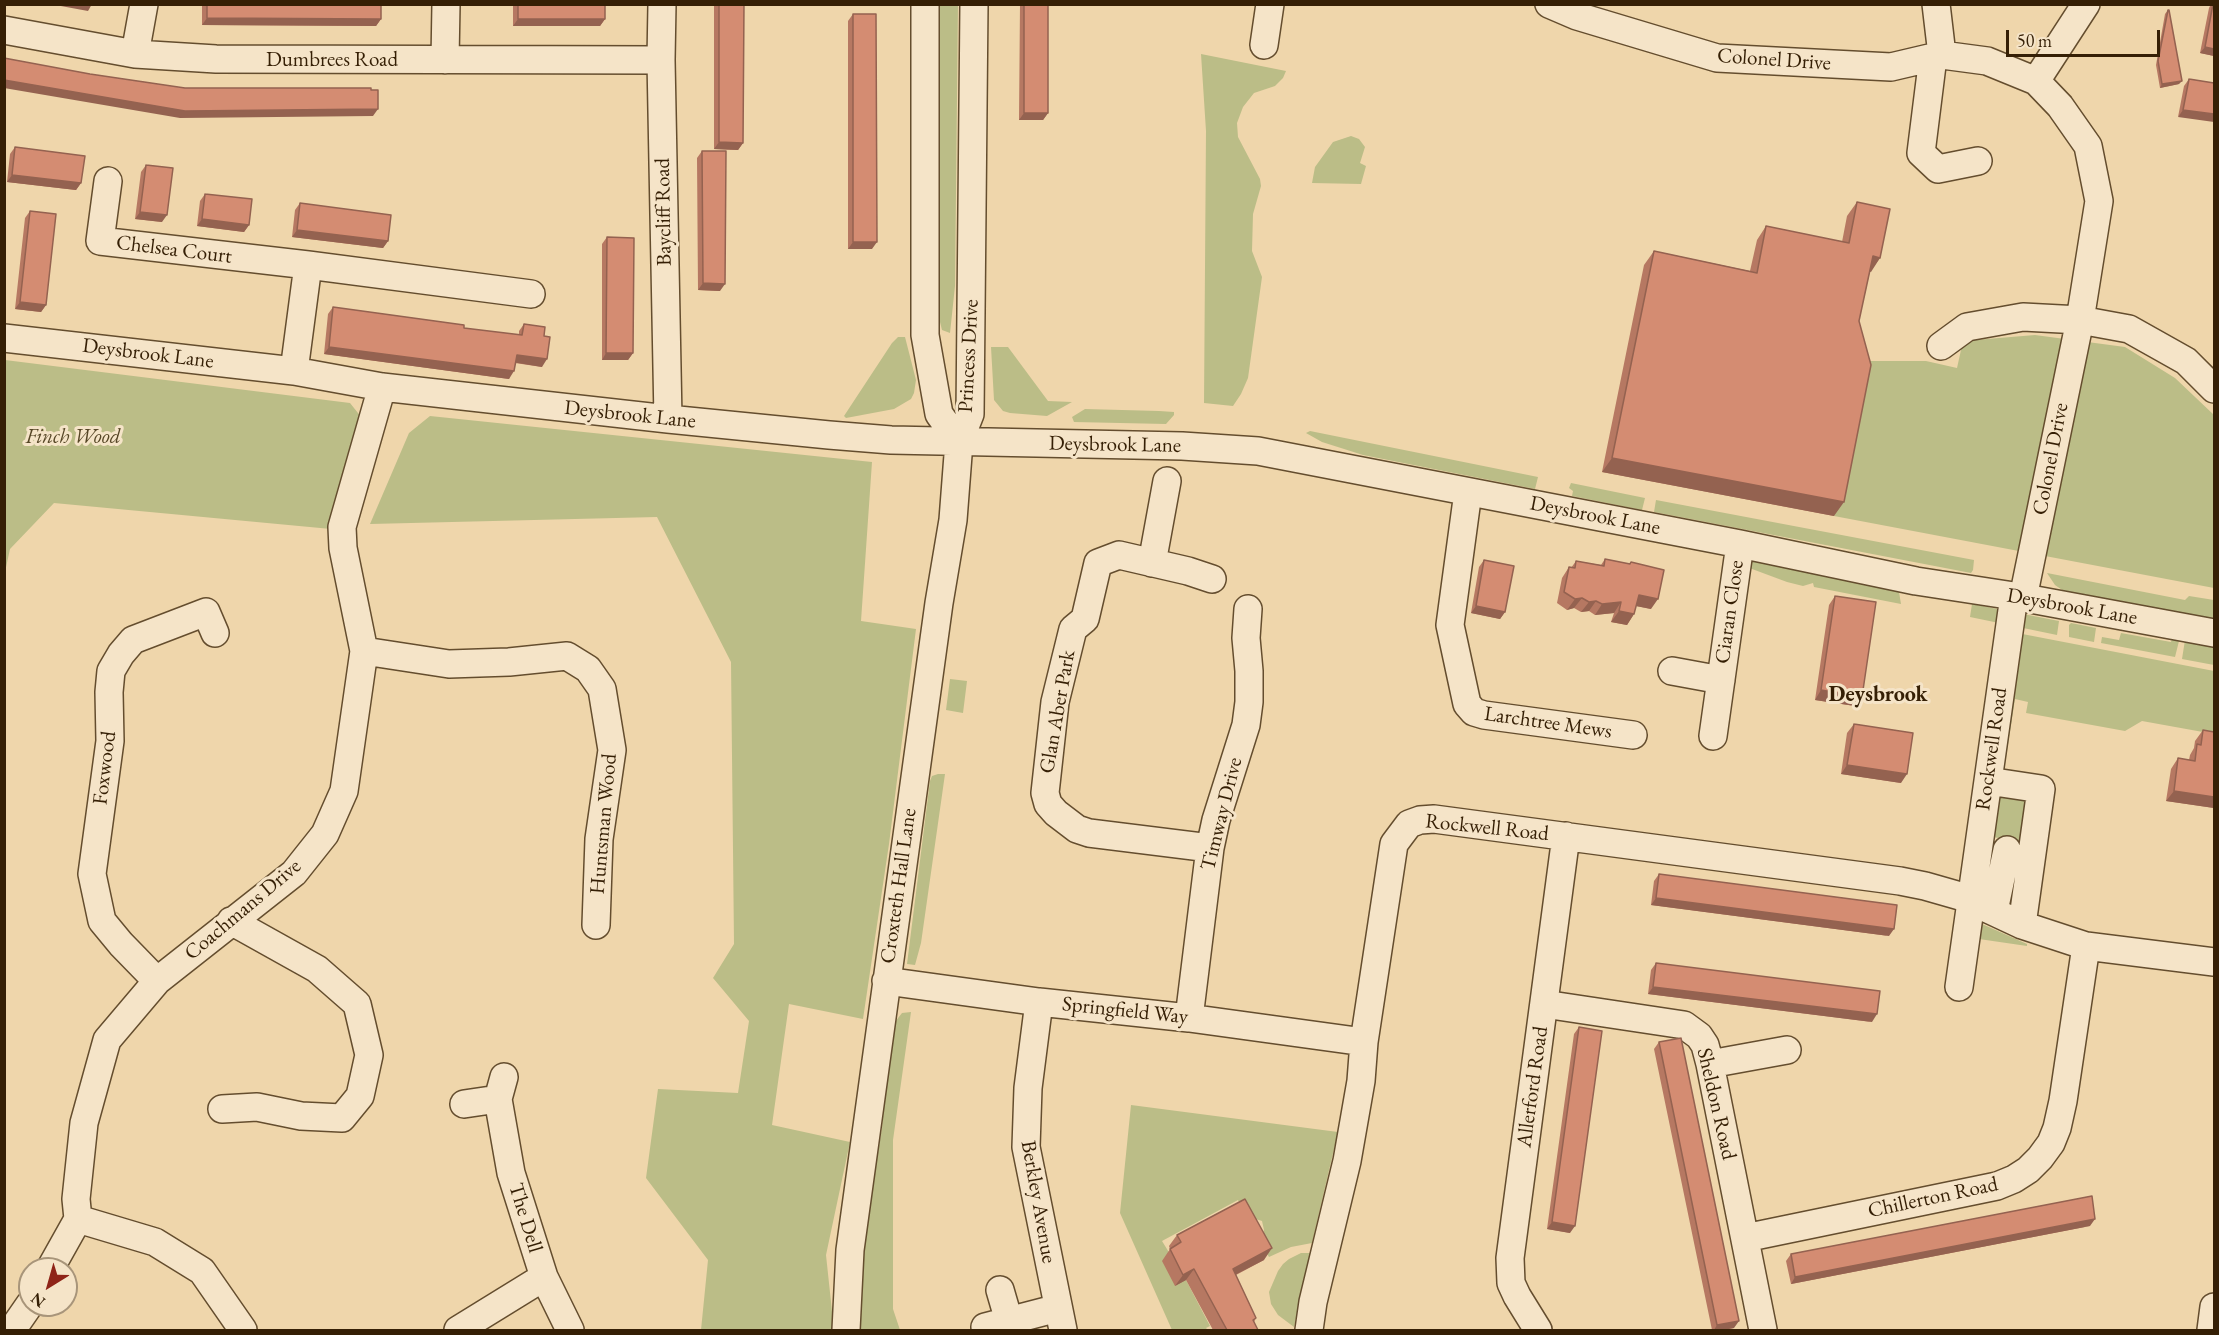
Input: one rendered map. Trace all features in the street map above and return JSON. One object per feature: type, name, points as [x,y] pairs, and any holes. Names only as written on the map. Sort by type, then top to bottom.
[{"type":"street","points":[[135,54],[144,4]]},
{"type":"street","points":[[445,60],[446,4]]},
{"type":"street","name":"Baycliff Road","points":[[662,4],[661,60],[668,419]]},
{"type":"street","name":"Princess Drive","points":[[925,4],[925,335],[939,414],[958,442]]},
{"type":"street","name":"Princess Drive","points":[[958,442],[970,414],[974,4]]},
{"type":"street","points":[[1264,45],[1270,4]]},
{"type":"street","name":"Colonel Drive","points":[[1550,4],[1577,16],[1717,58],[1891,68],[1938,56],[1987,61],[2036,81],[2060,106],[2088,146],[2098,201],[2080,320],[2018,597]]},
{"type":"street","points":[[1936,4],[1938,56],[1921,153],[1938,169],[1978,161]]},
{"type":"street","points":[[2036,81],[2086,4]]},
{"type":"street","name":"Dumbrees Road","points":[[4,30],[135,54],[216,59],[661,60]]},
{"type":"street","name":"Chelsea Court","points":[[108,181],[100,241],[531,294]]},
{"type":"street","points":[[294,372],[308,265]]},
{"type":"street","points":[[1941,346],[1967,327],[2023,317],[2080,320],[2129,329],[2186,361],[2214,389]]},
{"type":"street","points":[[925,335],[931,344],[947,353],[955,353],[972,339]]},
{"type":"street","name":"Deysbrook Lane","points":[[4,338],[294,372],[382,387],[668,419],[877,439],[1182,446],[1258,451],[1740,544],[1916,581],[2214,633]]},
{"type":"street","name":"Coachmans Drive","points":[[78,1219],[76,1198],[84,1123],[107,1040],[157,981],[294,873],[325,834],[344,790],[364,651],[343,548],[342,527],[382,387]]},
{"type":"street","name":"Croxteth Hall Lane","points":[[846,1330],[850,1250],[939,603],[953,520],[958,442]]},
{"type":"street","points":[[1167,481],[1152,563],[1212,579]]},
{"type":"street","name":"Larchtree Mews","points":[[1468,492],[1450,625],[1467,704],[1474,712],[1484,715],[1633,735]]},
{"type":"street","name":"Ciaran Close","points":[[1713,736],[1740,544]]},
{"type":"street","name":"Glan Aber Park","points":[[1152,563],[1119,555],[1098,563],[1085,619],[1073,629],[1055,702],[1045,792],[1048,804],[1066,822],[1089,833],[1209,848]]},
{"type":"street","name":"Rockwell Road","points":[[1983,906],[1988,781],[2018,597]]},
{"type":"street","name":"Timway Drive","points":[[1189,1018],[1209,848],[1246,725],[1249,692],[1246,638],[1248,609]]},
{"type":"street","name":"Foxwood","points":[[157,981],[102,921],[92,874],[110,741],[111,671],[121,654],[134,640],[206,612],[215,633]]},
{"type":"street","name":"Huntsman Wood","points":[[364,651],[449,664],[509,662],[567,656],[588,669],[602,689],[612,750],[599,839],[596,925]]},
{"type":"street","name":"Ciaran Close","points":[[1672,671],[1721,680]]},
{"type":"street","points":[[1988,781],[2041,789],[2022,925]]},
{"type":"street","name":"Rockwell Road","points":[[1309,1330],[1313,1302],[1347,1161],[1361,1081],[1364,1042],[1394,844],[1409,824],[1419,820],[1434,819],[1925,885],[1983,906],[2022,925],[2086,946],[2214,962]]},
{"type":"street","name":"Allerford Road","points":[[1539,1330],[1517,1296],[1510,1271],[1512,1238],[1566,837]]},
{"type":"street","points":[[1959,987],[1983,906],[2007,850]]},
{"type":"street","points":[[222,1109],[257,1107],[301,1116],[342,1118],[360,1096],[369,1055],[357,1004],[317,969],[231,921]]},
{"type":"street","name":"Chillerton Road","points":[[1745,1238],[1997,1186],[2028,1170],[2051,1143],[2057,1128],[2086,946]]},
{"type":"street","name":"Springfield Way","points":[[886,981],[1364,1042]]},
{"type":"street","name":"Berkley Avenue","points":[[1039,1002],[1028,1088],[1026,1147],[1060,1319]]},
{"type":"street","name":"Sheldon Road","points":[[1544,1004],[1684,1025],[1699,1036],[1705,1045],[1710,1064],[1763,1330]]},
{"type":"street","points":[[1710,1064],[1787,1050]]},
{"type":"street","name":"The Dell","points":[[464,1104],[501,1088],[512,1173],[544,1277],[570,1330]]},
{"type":"street","points":[[57,1257],[78,1219],[155,1242],[202,1271],[243,1330]]},
{"type":"street","points":[[458,1330],[544,1277]]},
{"type":"street","points":[[1000,1290],[997,1324],[1060,1319]]},
{"type":"street","points":[[2211,1330],[2214,1307]]},
{"type":"street","points":[[12,1330],[21,1317]]},
{"type":"green space","points":[[937,5],[958,5],[955,286],[950,333],[942,330],[936,306]]},
{"type":"green space","points":[[1201,54],[1286,71],[1275,86],[1254,93],[1243,107],[1237,123],[1238,137],[1260,179],[1261,186],[1253,214],[1252,251],[1262,277],[1248,378],[1233,406],[1204,403],[1206,131]]},
{"type":"green space","points":[[1351,136],[1359,139],[1365,147],[1360,163],[1366,166],[1361,184],[1312,183],[1315,167],[1333,142]]},
{"type":"green space","points":[[2035,335],[2125,347],[2175,378],[2214,415],[2214,588],[1834,516],[1870,361],[1926,361],[1957,368],[1963,341]]},
{"type":"green space","points":[[898,337],[905,337],[916,380],[911,399],[894,409],[846,418],[844,416]]},
{"type":"green space","points":[[991,347],[1008,347],[1048,401],[1072,402],[1047,416],[1003,411],[994,400]]},
{"type":"green space","name":"Finch Wood","points":[[5,360],[350,403],[362,418],[331,529],[54,503],[10,549],[5,572]]},
{"type":"green space","points":[[1085,409],[1174,412],[1174,415],[1166,424],[1074,422],[1072,417]]},
{"type":"green space","points":[[430,416],[872,462],[861,621],[916,629],[889,844],[863,1019],[789,1004],[772,1125],[850,1142],[826,1255],[834,1330],[701,1330],[708,1260],[646,1178],[658,1089],[738,1093],[749,1021],[713,978],[734,944],[731,662],[657,517],[370,524],[409,433]]},
{"type":"green space","points":[[1310,431],[1538,477],[1535,489],[1363,455],[1322,442],[1306,433]]},
{"type":"green space","points":[[1571,483],[1645,498],[1642,510],[1572,496],[1573,491],[1569,488]]},
{"type":"green space","points":[[1656,500],[1974,560],[1973,570],[1971,573],[1654,512]]},
{"type":"green space","points":[[1752,561],[1894,589],[1899,592],[1901,604],[1814,587],[1813,583],[1803,586],[1787,582],[1744,566]]},
{"type":"green space","points":[[2047,573],[2185,600],[2189,596],[2214,600],[2214,620],[2065,592],[2055,585]]},
{"type":"green space","points":[[1972,604],[2059,621],[2057,635],[1970,617]]},
{"type":"green space","points":[[2071,623],[2096,628],[2094,642],[2069,637]]},
{"type":"green space","points":[[2012,632],[2214,671],[2214,734],[2142,721],[2125,731],[2026,713],[2028,702],[2015,699],[2005,764],[1994,762]]},
{"type":"green space","points":[[2121,633],[2171,642],[2173,635],[2179,641],[2175,657],[2101,643],[2102,637],[2119,640]]},
{"type":"green space","points":[[2185,640],[2214,644],[2214,665],[2182,659]]},
{"type":"green space","points":[[950,679],[967,681],[963,713],[946,710]]},
{"type":"green space","points":[[945,774],[921,943],[915,965],[907,964],[930,781],[932,776]]},
{"type":"green space","points":[[1990,784],[2035,790],[2030,842],[1984,836]]},
{"type":"green space","points":[[1982,924],[2027,944],[2027,946],[1979,939]]},
{"type":"green space","points":[[911,1012],[893,1140],[893,1309],[900,1330],[857,1330],[859,1268],[882,1128],[891,1027],[902,1013]]},
{"type":"green space","points":[[1131,1105],[1338,1132],[1312,1243],[1291,1247],[1269,1257],[1260,1242],[1264,1230],[1262,1221],[1246,1216],[1238,1200],[1162,1241],[1210,1326],[1206,1328],[1208,1330],[1172,1330],[1120,1213]]},
{"type":"green space","points":[[1301,1253],[1310,1253],[1294,1327],[1278,1315],[1271,1304],[1269,1292],[1283,1264]]},
{"type":"building","points":[[207,4],[381,4],[381,19],[207,18]]},
{"type":"building","points":[[518,4],[605,4],[605,19],[518,19]]},
{"type":"building","points":[[719,4],[744,4],[743,143],[719,142]]},
{"type":"building","points":[[1024,4],[1048,4],[1048,113],[1024,113]]},
{"type":"building","points":[[2214,4],[2214,49],[2205,47]]},
{"type":"building","points":[[2168,10],[2182,81],[2162,84],[2158,61]]},
{"type":"building","points":[[853,14],[876,14],[877,242],[853,242]]},
{"type":"building","points":[[4,58],[185,88],[371,88],[371,90],[378,90],[378,109],[185,111],[4,80]]},
{"type":"building","points":[[2189,79],[2214,83],[2214,114],[2183,110]]},
{"type":"building","points":[[15,147],[85,156],[81,183],[12,175]]},
{"type":"building","points":[[702,151],[726,151],[725,284],[703,283]]},
{"type":"building","points":[[146,165],[173,168],[167,215],[140,212]]},
{"type":"building","points":[[205,194],[252,199],[249,225],[202,219]]},
{"type":"building","points":[[1857,202],[1890,209],[1880,258],[1873,256],[1859,321],[1871,365],[1844,502],[1612,458],[1654,251],[1757,273],[1766,226],[1849,243]]},
{"type":"building","points":[[300,203],[391,215],[388,241],[297,230]]},
{"type":"building","points":[[30,211],[56,214],[46,305],[20,302]]},
{"type":"building","points":[[607,237],[634,238],[633,353],[606,353]]},
{"type":"building","points":[[333,307],[522,335],[524,324],[545,327],[544,336],[550,337],[547,359],[517,355],[514,371],[329,347]]},
{"type":"building","points":[[1605,559],[1630,564],[1631,562],[1664,570],[1658,599],[1639,595],[1634,614],[1619,611],[1621,602],[1602,604],[1596,601],[1589,602],[1582,598],[1575,599],[1564,592],[1569,567],[1575,568],[1576,561],[1604,566]]},
{"type":"building","points":[[1484,560],[1514,566],[1505,612],[1476,606]]},
{"type":"building","points":[[1835,596],[1876,602],[1862,697],[1821,690]]},
{"type":"building","points":[[1854,724],[1913,733],[1907,774],[1847,765]]},
{"type":"building","points":[[2203,730],[2214,732],[2214,797],[2174,791],[2178,758],[2195,761],[2197,744],[2201,745]]},
{"type":"building","points":[[1659,874],[1897,905],[1894,929],[1656,898]]},
{"type":"building","points":[[1656,963],[1880,991],[1877,1014],[1653,987]]},
{"type":"building","points":[[1579,1027],[1602,1031],[1575,1226],[1552,1222]]},
{"type":"building","points":[[1681,1038],[1739,1321],[1717,1325],[1659,1042]]},
{"type":"building","points":[[2092,1196],[2095,1219],[1795,1277],[1791,1254]]},
{"type":"building","points":[[1245,1199],[1272,1248],[1233,1269],[1256,1318],[1253,1320],[1258,1330],[1227,1330],[1194,1269],[1183,1275],[1170,1249],[1181,1242],[1177,1235]]},
{"type":"district","name":"Deysbrook","points":[[1878,695]]}]
